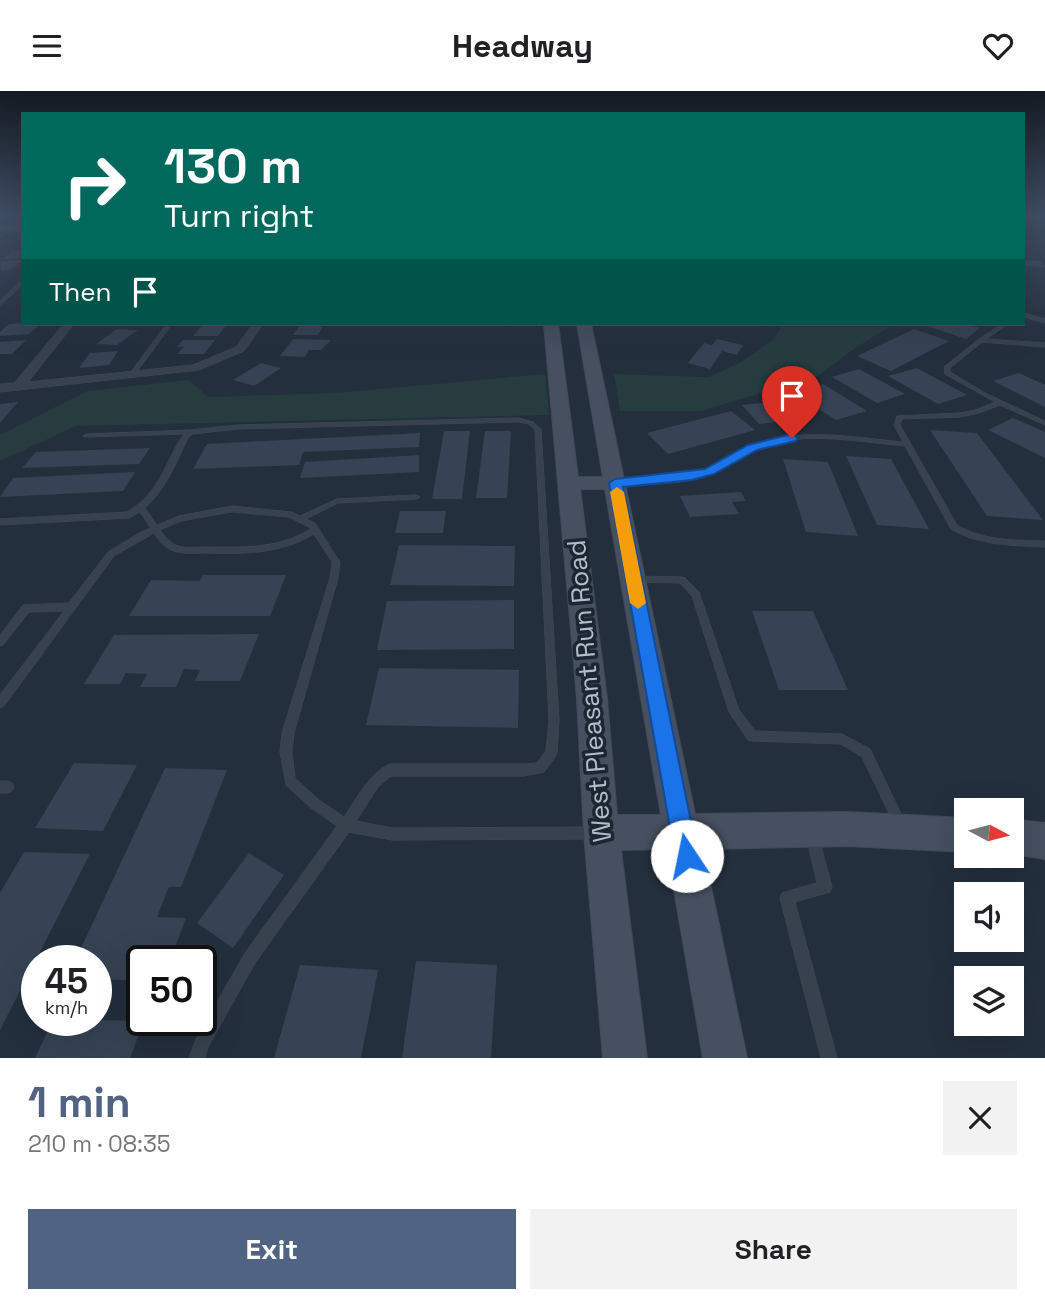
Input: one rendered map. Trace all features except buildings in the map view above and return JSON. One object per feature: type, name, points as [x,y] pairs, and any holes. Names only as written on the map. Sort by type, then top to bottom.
[{"type":"main road","name":"West Pleasant Run Road","points":[[551,326],[592,699],[601,833],[625,1058]]},
{"type":"main road","name":"West Pleasant Run Road","points":[[584,326],[725,1058]]},
{"type":"main road","points":[[570,483],[615,483]]},
{"type":"main road","points":[[601,833],[848,829],[954,834]]},
{"type":"main road","points":[[1024,838],[1045,841]]},
{"type":"street","points":[[18,386],[67,326]]},
{"type":"street","points":[[0,388],[195,368],[227,357],[240,349],[257,326]]},
{"type":"lane","points":[[0,305],[21,284]]},
{"type":"lane","points":[[1025,315],[1045,321]]},
{"type":"lane","points":[[131,376],[168,326]]},
{"type":"lane","points":[[1002,326],[946,370],[960,382],[1045,423]]},
{"type":"lane","points":[[981,340],[1045,345]]},
{"type":"lane","points":[[1001,402],[977,412],[960,415],[900,417],[897,425],[954,527],[963,533],[988,540],[1045,544]]},
{"type":"lane","points":[[86,436],[239,428],[520,420],[531,423],[538,429],[554,720],[551,753],[540,768],[524,770],[389,770],[374,783],[250,958],[201,1044],[197,1058]]},
{"type":"lane","points":[[0,522],[129,515],[142,509],[154,497],[190,432]]},
{"type":"lane","points":[[615,483],[671,479],[709,472],[738,454],[777,440],[808,437],[906,444]]},
{"type":"lane","points":[[300,519],[337,501],[416,497]]},
{"type":"lane","points":[[142,509],[172,548],[250,551],[291,543],[315,530]]},
{"type":"lane","points":[[0,703],[111,555],[157,528],[179,519],[232,509],[272,512],[300,519],[315,530],[336,562],[334,578],[298,694],[286,752],[290,781],[315,804],[346,825],[392,834],[601,833]]},
{"type":"lane","points":[[634,579],[682,580],[696,594],[734,712],[752,736],[842,739],[866,753],[904,832]]},
{"type":"lane","points":[[0,642],[26,608],[71,607]]},
{"type":"lane","points":[[811,830],[825,887],[787,898],[830,1058]]},
{"type":"green space","points":[[779,326],[891,326],[818,376],[701,411],[620,411],[614,374],[709,377],[741,362],[774,339]]},
{"type":"green space","points":[[545,374],[549,415],[76,426],[0,461],[0,435],[87,391],[189,380],[208,397],[336,393]]},
{"type":"slow traffic","points":[[617,492],[638,603]]},
{"type":"route","points":[[687,856],[615,483],[671,479],[709,472],[752,447],[792,438]]}]
